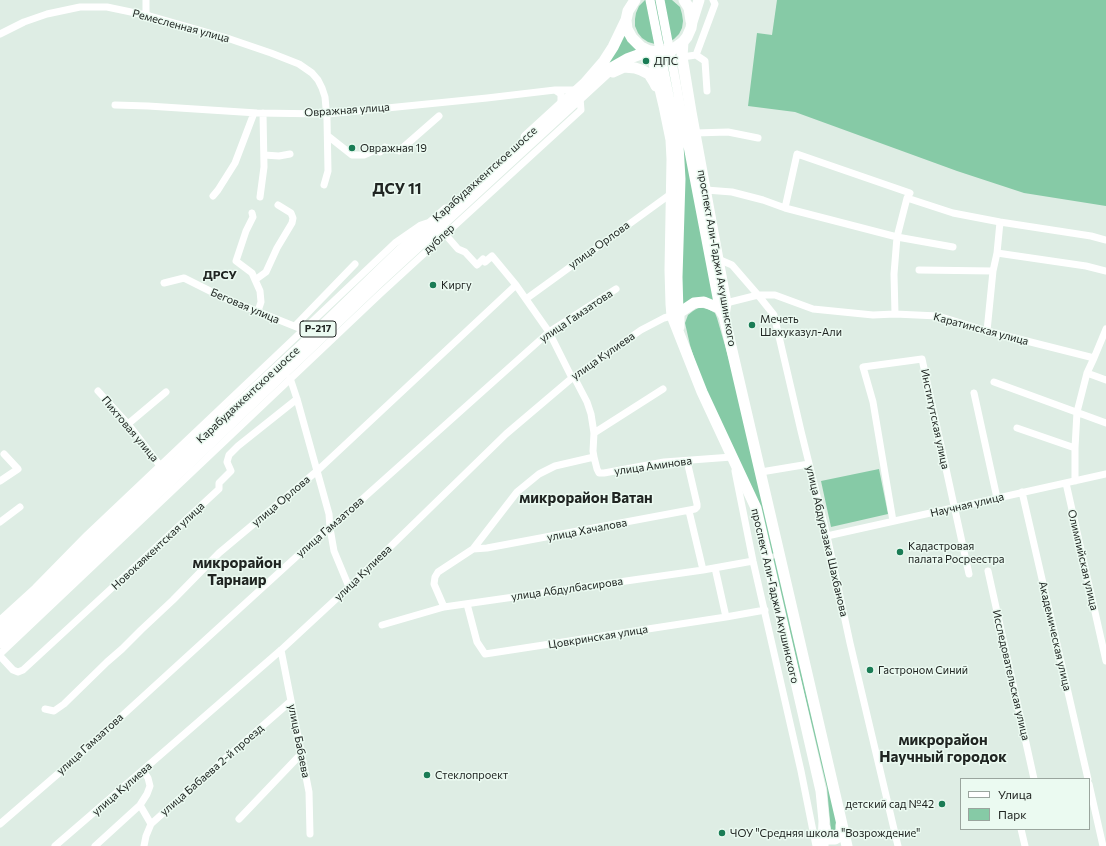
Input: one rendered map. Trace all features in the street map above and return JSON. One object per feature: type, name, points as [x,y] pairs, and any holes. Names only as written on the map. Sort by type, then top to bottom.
[{"type":"highway","points":[[684,0],[689,8],[692,22]]},
{"type":"highway","points":[[683,42],[687,37],[699,0]]},
{"type":"highway","name":"Р-217","points":[[626,20],[628,11],[633,1]]},
{"type":"highway","points":[[626,20],[627,29],[632,38],[641,47],[650,51],[664,106],[671,147],[672,193],[670,304],[676,314],[694,303],[704,302],[723,309]]},
{"type":"highway","name":"Карабудахкентское шоссе","points":[[0,631],[74,558],[401,250],[440,220],[578,94],[585,83],[604,61],[613,47],[626,20]]},
{"type":"highway","name":"Карабудахкентское шоссе","points":[[0,643],[212,441],[561,104],[597,82],[614,67],[627,59],[650,51],[661,52],[672,50],[683,42]]},
{"type":"highway","name":"проспект Али-Гаджи Акушинского","points":[[683,42],[682,57],[718,259],[723,309],[847,846]]},
{"type":"highway","points":[[597,82],[617,70],[624,68],[635,68],[641,70],[649,74],[664,106]]},
{"type":"highway","name":"проспект Али-Гаджи Акушинского","points":[[676,314],[678,330],[686,354],[756,508],[821,791],[824,821],[823,846]]},
{"type":"highway","points":[[766,554],[773,556],[779,552]]},
{"type":"highway","points":[[824,821],[826,835],[832,840],[840,836],[841,821]]},
{"type":"highway","points":[[833,846],[840,846]]},
{"type":"main road","points":[[650,0],[666,56],[723,309]]},
{"type":"main road","points":[[660,0],[666,56],[680,146],[681,179],[676,314]]},
{"type":"street","points":[[76,8],[78,0]]},
{"type":"street","points":[[146,0],[146,16]]},
{"type":"street","points":[[696,55],[715,4],[713,0]]},
{"type":"street","name":"Ремесленная улица","points":[[0,34],[24,22],[47,14],[88,6],[107,7],[228,38],[299,64],[312,73],[318,80],[325,97],[328,136],[328,171],[324,185]]},
{"type":"street","points":[[682,57],[696,55],[705,61],[707,91]]},
{"type":"street","points":[[554,90],[561,94],[561,104]]},
{"type":"street","name":"Овражная улица","points":[[115,105],[327,116],[554,90],[578,94]]},
{"type":"street","name":"дублер","points":[[0,655],[290,378],[581,110],[578,94]]},
{"type":"street","points":[[212,196],[218,190],[235,163],[254,113]]},
{"type":"street","points":[[260,197],[264,167],[263,113]]},
{"type":"street","points":[[328,136],[352,155],[364,155],[375,150],[380,152],[384,147],[399,151],[439,116]]},
{"type":"street","points":[[695,133],[728,132],[758,138]]},
{"type":"street","points":[[264,155],[279,156],[290,154]]},
{"type":"street","points":[[785,208],[797,154],[910,193],[907,198],[897,237],[894,274],[895,314]]},
{"type":"street","points":[[706,190],[732,192],[763,200],[785,208],[897,237],[953,247]]},
{"type":"street","name":"улица Орлова","points":[[526,299],[672,193]]},
{"type":"street","points":[[907,198],[953,213],[1091,236],[1106,240]]},
{"type":"street","points":[[255,280],[266,272],[277,248],[294,218],[291,213],[278,205]]},
{"type":"street","points":[[252,213],[253,217],[246,231],[236,261],[252,273],[260,292],[261,302],[258,311]]},
{"type":"street","points":[[0,620],[395,243],[421,226],[440,220],[445,234],[458,249],[465,252],[477,265],[483,260],[485,262],[492,256],[516,284],[549,332],[572,378],[575,379],[587,402],[591,414],[594,433],[594,457],[555,466],[539,474],[517,492],[473,549],[438,572],[435,577],[434,584],[444,607]]},
{"type":"street","points":[[987,331],[1000,222]]},
{"type":"street","points":[[997,253],[1086,266],[1106,271]]},
{"type":"street","name":"улица Абдуразака Шахбанова","points":[[718,259],[732,265],[774,315],[827,536],[850,643],[898,846]]},
{"type":"street","points":[[295,326],[355,264]]},
{"type":"street","points":[[919,270],[993,271]]},
{"type":"street","name":"Беговая улица","points":[[164,283],[184,278],[224,298],[304,330]]},
{"type":"street","name":"улица Орлова","points":[[45,709],[54,711],[64,704],[107,662],[122,650],[219,553],[317,471],[516,284]]},
{"type":"street","name":"улица Гамзатова","points":[[0,824],[67,766],[318,536],[330,528],[549,332],[616,289]]},
{"type":"street","name":"Каратинская улица","points":[[723,309],[758,295],[775,295],[812,309],[873,315],[895,314],[938,316],[987,331],[1094,358]]},
{"type":"street","name":"улица Кулиева","points":[[55,846],[281,650],[506,434],[572,378],[641,330],[664,318],[676,314]]},
{"type":"street","points":[[1075,481],[1077,412],[1087,373],[1106,329]]},
{"type":"street","name":"Институтская улица","points":[[893,521],[873,402],[863,367],[922,359],[969,574]]},
{"type":"street","points":[[1087,373],[1106,380]]},
{"type":"street","points":[[290,378],[329,514],[334,551],[349,586]]},
{"type":"street","points":[[994,382],[1106,423]]},
{"type":"street","points":[[594,433],[663,389]]},
{"type":"street","name":"Пихтовая улица","points":[[98,391],[128,424],[161,466]]},
{"type":"street","points":[[128,424],[166,392]]},
{"type":"street","points":[[974,393],[997,498]]},
{"type":"street","name":"Новокаякентская улица","points":[[0,655],[13,670],[18,672],[23,670],[219,489],[219,483],[231,471],[227,462],[230,455],[238,446],[297,399]]},
{"type":"street","points":[[1017,428],[1075,448]]},
{"type":"street","points":[[0,481],[18,469],[4,454]]},
{"type":"street","name":"улица Аминова","points":[[594,457],[597,469],[600,473],[604,473],[664,462],[732,457]]},
{"type":"street","points":[[732,457],[753,561],[785,697],[816,846]]},
{"type":"street","points":[[687,461],[697,504],[695,509],[689,511],[703,570]]},
{"type":"street","points":[[761,472],[809,464]]},
{"type":"street","name":"Научная улица","points":[[827,536],[1106,474]]},
{"type":"street","name":"Олимпийская улица","points":[[1066,483],[1106,662]]},
{"type":"street","name":"Академическая улица","points":[[1022,492],[1088,778]]},
{"type":"street","points":[[0,522],[20,507]]},
{"type":"street","name":"улица Хачалова","points":[[473,549],[487,548],[689,511]]},
{"type":"street","name":"улица Абдулбасирова","points":[[382,625],[444,607],[703,570],[753,561]]},
{"type":"street","points":[[715,568],[726,617]]},
{"type":"street","name":"Исследовательская улица","points":[[988,570],[1034,778]]},
{"type":"street","name":"Цовкринская улица","points":[[467,604],[476,642],[485,654],[765,610]]},
{"type":"street","points":[[770,630],[783,627]]},
{"type":"street","name":"улица Бабаева","points":[[281,650],[309,792],[310,834]]},
{"type":"street","points":[[785,697],[798,694]]},
{"type":"street","name":"улица Бабаева 2-й проезд","points":[[144,846],[151,824],[291,701]]},
{"type":"street","points":[[239,819],[301,754]]},
{"type":"street","points":[[95,846],[140,805],[150,786],[144,770]]},
{"type":"street","points":[[1090,788],[1103,846]]},
{"type":"street","points":[[140,805],[151,824]]},
{"type":"street","points":[[1021,830],[1025,846]]},
{"type":"green space","points":[[645,0],[672,0],[680,7],[683,21],[682,28],[679,34],[668,43],[655,44],[648,42],[638,33],[635,26],[636,13],[639,6]]},
{"type":"green space","points":[[777,0],[1106,0],[1106,206],[1024,193],[957,171],[795,112],[748,106],[757,33],[772,35]]},
{"type":"green space","points":[[624,31],[640,51],[612,65],[606,63]]},
{"type":"green space","points":[[667,56],[714,301],[683,307],[666,57]]},
{"type":"green space","points":[[698,308],[708,309],[715,313],[717,318],[730,363],[775,553],[771,554],[699,374],[685,323],[688,315]]},
{"type":"green space","points":[[879,469],[888,514],[831,527],[821,481]]},
{"type":"green space","points":[[776,558],[839,827],[837,834],[831,834],[827,788],[772,559]]},
{"type":"place","name":"ДПС","points":[[646,61]]},
{"type":"place","name":"Овражная 19","points":[[352,148]]},
{"type":"place","name":"Киргу","points":[[433,285]]},
{"type":"place","name":"Мечеть Шахуказул-Али","points":[[752,325]]},
{"type":"place","name":"Кадастровая палата Росреестра","points":[[900,552]]},
{"type":"place","name":"Гастроном Синий","points":[[870,670]]},
{"type":"place","name":"Стеклопроект","points":[[427,775]]},
{"type":"place","name":"детский сад №42","points":[[942,804]]},
{"type":"place","name":"ЧОУ \"Средняя школа \"Возрождение\"","points":[[722,833]]},
{"type":"district","name":"ДСУ 11","points":[[397,189]]},
{"type":"district","name":"ДРСУ","points":[[220,275]]},
{"type":"district","name":"микрорайон Ватан","points":[[586,498]]},
{"type":"district","name":"микрорайон Тарнаир","points":[[237,572]]},
{"type":"district","name":"микрорайон Научный городок","points":[[943,748]]}]
